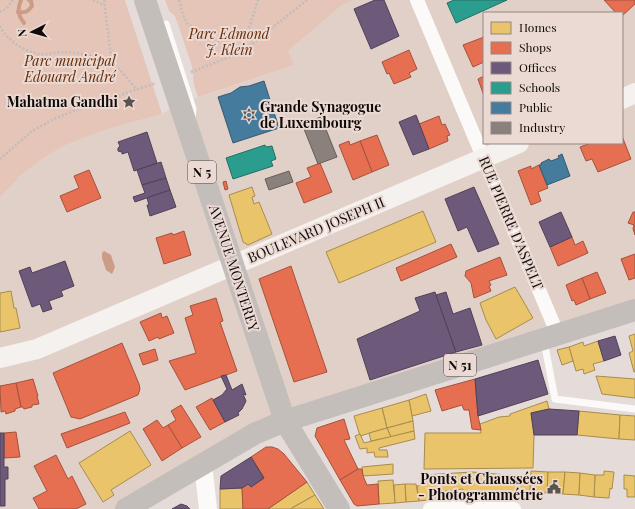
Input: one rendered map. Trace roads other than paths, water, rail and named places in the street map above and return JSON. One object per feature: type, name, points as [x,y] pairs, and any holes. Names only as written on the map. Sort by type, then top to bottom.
[{"type":"main road","name":"AVENUE MONTEREY","points":[[145,0],[285,421]]},
{"type":"main road","points":[[623,99],[635,93]]},
{"type":"main road","name":"BOULEVARD JOSEPH II","points":[[0,358],[37,349],[517,144]]},
{"type":"main road","name":"N 51","points":[[126,509],[256,433],[285,421],[635,310]]},
{"type":"main road","name":"N 5","points":[[285,421],[340,509]]},
{"type":"street","name":"RUE PIERRE D'ASPELT","points":[[417,0],[484,158],[551,337]]},
{"type":"street","points":[[203,464],[208,509]]},
{"type":"street","points":[[430,509],[469,506],[514,509]]},
{"type":"lane","points":[[166,24],[194,109],[190,135]]},
{"type":"lane","points":[[551,337],[555,399],[635,409]]},
{"type":"waterway","points":[[21,0],[19,12],[24,23]]},
{"type":"waterway","points":[[18,12],[29,10],[32,6],[31,1],[29,0]]},
{"type":"place","name":"Mahatma Gandhi","points":[[129,102]]},
{"type":"place","name":"Grande Synagogue de Luxembourg","points":[[249,115]]},
{"type":"place","name":"Ponts et Chaussées - Photogrammétrie","points":[[554,487]]},
{"type":"park label","name":"Parc Edmond J. Klein","points":[[229,42]]},
{"type":"park label","name":"Parc municipal Edouard André","points":[[70,70]]}]
